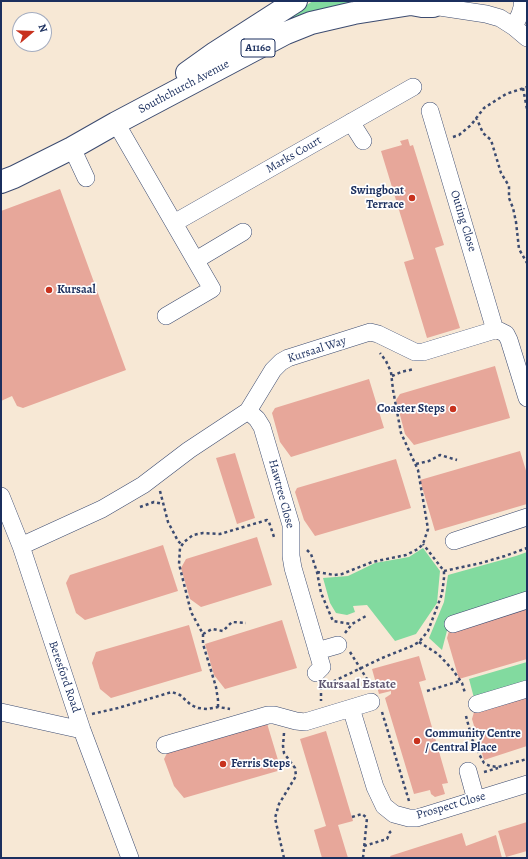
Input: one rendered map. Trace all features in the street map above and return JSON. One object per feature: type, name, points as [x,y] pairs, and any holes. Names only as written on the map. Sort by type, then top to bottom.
[{"type":"main road","name":"Southchurch Avenue","points":[[116,123],[215,53],[296,1]]},
{"type":"main road","name":"Southchurch Avenue","points":[[1,182],[14,178],[72,148],[286,33],[311,24],[354,13],[423,3]]},
{"type":"street","points":[[488,1],[500,18]]},
{"type":"street","points":[[514,27],[520,14],[523,4],[522,1]]},
{"type":"street","points":[[423,3],[486,14],[500,18],[527,38]]},
{"type":"street","name":"Marks Court","points":[[174,223],[413,87]]},
{"type":"street","name":"Outing Close","points":[[430,111],[495,330]]},
{"type":"street","points":[[351,122],[363,141]]},
{"type":"street","points":[[116,123],[212,289],[166,316]]},
{"type":"street","points":[[72,148],[86,178]]},
{"type":"street","points":[[196,260],[243,232]]},
{"type":"street","points":[[495,330],[506,334],[509,340],[527,398]]},
{"type":"street","name":"Kursaal Way","points":[[21,546],[109,505],[143,485],[188,450],[248,411],[272,370],[288,358],[361,332],[370,332],[392,337],[415,352],[423,352],[495,330]]},
{"type":"street","name":"Hawtree Close","points":[[248,411],[262,427],[292,525],[284,541],[291,556],[293,568],[322,667],[319,680]]},
{"type":"street","name":"Beresford Road","points":[[1,496],[21,546],[82,730],[130,858]]},
{"type":"street","points":[[454,541],[527,517]]},
{"type":"street","points":[[453,624],[527,600]]},
{"type":"street","points":[[317,651],[338,645]]},
{"type":"street","points":[[477,704],[527,689]]},
{"type":"street","points":[[165,745],[268,715],[274,714],[286,719],[305,722],[371,702]]},
{"type":"street","name":"Prospect Close","points":[[351,708],[375,787],[384,806],[394,814],[414,818],[527,784]]},
{"type":"street","points":[[1,712],[82,730]]},
{"type":"street","points":[[468,771],[476,800]]},
{"type":"path","points":[[439,141],[459,135],[471,125],[484,108],[506,94],[527,86]]},
{"type":"path","points":[[522,88],[527,109]]},
{"type":"path","points":[[476,117],[483,133],[491,140],[501,173],[509,186],[509,198],[516,222],[519,248],[527,263]]},
{"type":"path","points":[[317,572],[334,575],[342,574],[372,562],[406,555],[418,549],[423,544],[428,529],[416,464],[401,433],[391,372],[380,353],[374,350]]},
{"type":"path","points":[[416,464],[429,461],[440,455],[457,460]]},
{"type":"path","points":[[159,488],[168,522],[178,541],[182,545]]},
{"type":"path","points":[[218,707],[216,688],[203,644],[203,634],[191,612],[179,564],[180,548],[193,535],[202,533],[220,534],[267,520],[284,541],[311,554],[317,572],[321,593],[333,622],[352,624]]},
{"type":"path","points":[[319,706],[322,696],[319,680],[412,646],[428,631],[442,594],[444,571],[423,544]]},
{"type":"path","points":[[444,571],[481,563],[527,548]]},
{"type":"path","points":[[203,634],[212,629],[224,631],[232,622],[246,623]]},
{"type":"path","points":[[427,691],[460,681]]},
{"type":"path","points":[[90,714],[118,708],[172,692],[180,695],[191,705],[198,708],[233,708]]},
{"type":"path","points":[[284,858],[275,818],[279,804],[296,776],[295,768],[284,753],[283,746],[286,719]]},
{"type":"path","points":[[352,817],[362,814],[367,818],[363,858]]},
{"type":"path","points":[[364,846],[387,839],[390,832],[407,827],[414,818]]},
{"type":"green space","points":[[313,1],[379,1],[269,28]]},
{"type":"green space","points":[[423,548],[440,571],[437,603],[416,634],[395,641],[367,605],[353,606],[355,612],[347,615],[336,613],[330,603],[323,578],[348,576],[375,563],[409,557]]},
{"type":"green space","points":[[527,552],[527,594],[450,619],[442,650],[429,638],[444,602],[448,575]]},
{"type":"green space","points":[[527,662],[527,681],[474,698],[469,679]]},
{"type":"building","name":"Swingboat Terrace","points":[[408,139],[410,146],[413,145],[444,245],[435,248],[460,328],[427,338],[404,262],[414,259],[381,151],[402,145],[400,141]]},
{"type":"building","name":"Kursaal","points":[[60,189],[126,370],[23,408],[17,406],[12,396],[1,401],[1,211]]},
{"type":"building","name":"Coaster Steps","points":[[495,366],[510,418],[414,445],[405,434],[396,400],[400,394]]},
{"type":"building","points":[[369,379],[384,428],[291,457],[280,442],[272,413],[275,408]]},
{"type":"building","points":[[520,451],[527,474],[527,504],[435,531],[420,480]]},
{"type":"building","points":[[235,453],[255,518],[237,524],[216,458]]},
{"type":"building","points":[[396,459],[411,508],[315,536],[304,520],[295,492],[297,488]]},
{"type":"building","points":[[257,537],[272,585],[201,607],[190,599],[181,568],[186,559]]},
{"type":"building","points":[[163,545],[178,591],[85,620],[76,613],[66,583],[70,575]]},
{"type":"building","points":[[527,605],[527,659],[459,679],[447,638],[450,628]]},
{"type":"building","points":[[282,620],[297,668],[225,689],[214,675],[205,644]]},
{"type":"building","points":[[189,625],[202,671],[111,698],[100,689],[92,663],[96,652]]},
{"type":"building","name":"Community Centre / Central Place","points":[[419,656],[426,680],[419,682],[448,783],[442,784],[445,794],[435,797],[431,794],[430,790],[414,794],[385,698],[391,694],[391,691],[379,694],[372,669]]},
{"type":"building","points":[[527,695],[527,746],[484,760],[472,719],[474,712]]},
{"type":"building","name":"Ferris Steps","points":[[266,720],[281,770],[184,798],[174,786],[164,759],[169,749]]},
{"type":"building","points":[[326,731],[353,821],[338,825],[348,858],[322,858],[314,830],[326,826],[300,739]]},
{"type":"building","points":[[527,822],[527,851],[506,857],[498,831]]},
{"type":"building","points":[[462,833],[466,846],[496,835],[502,858],[391,858],[390,856]]},
{"type":"place","name":"Swingboat Terrace","points":[[412,198]]},
{"type":"place","name":"Kursaal","points":[[49,290]]},
{"type":"place","name":"Coaster Steps","points":[[453,409]]},
{"type":"place","name":"Community Centre / Central Place","points":[[417,741]]},
{"type":"place","name":"Ferris Steps","points":[[223,764]]},
{"type":"district","name":"Kursaal Estate","points":[[357,685]]}]
